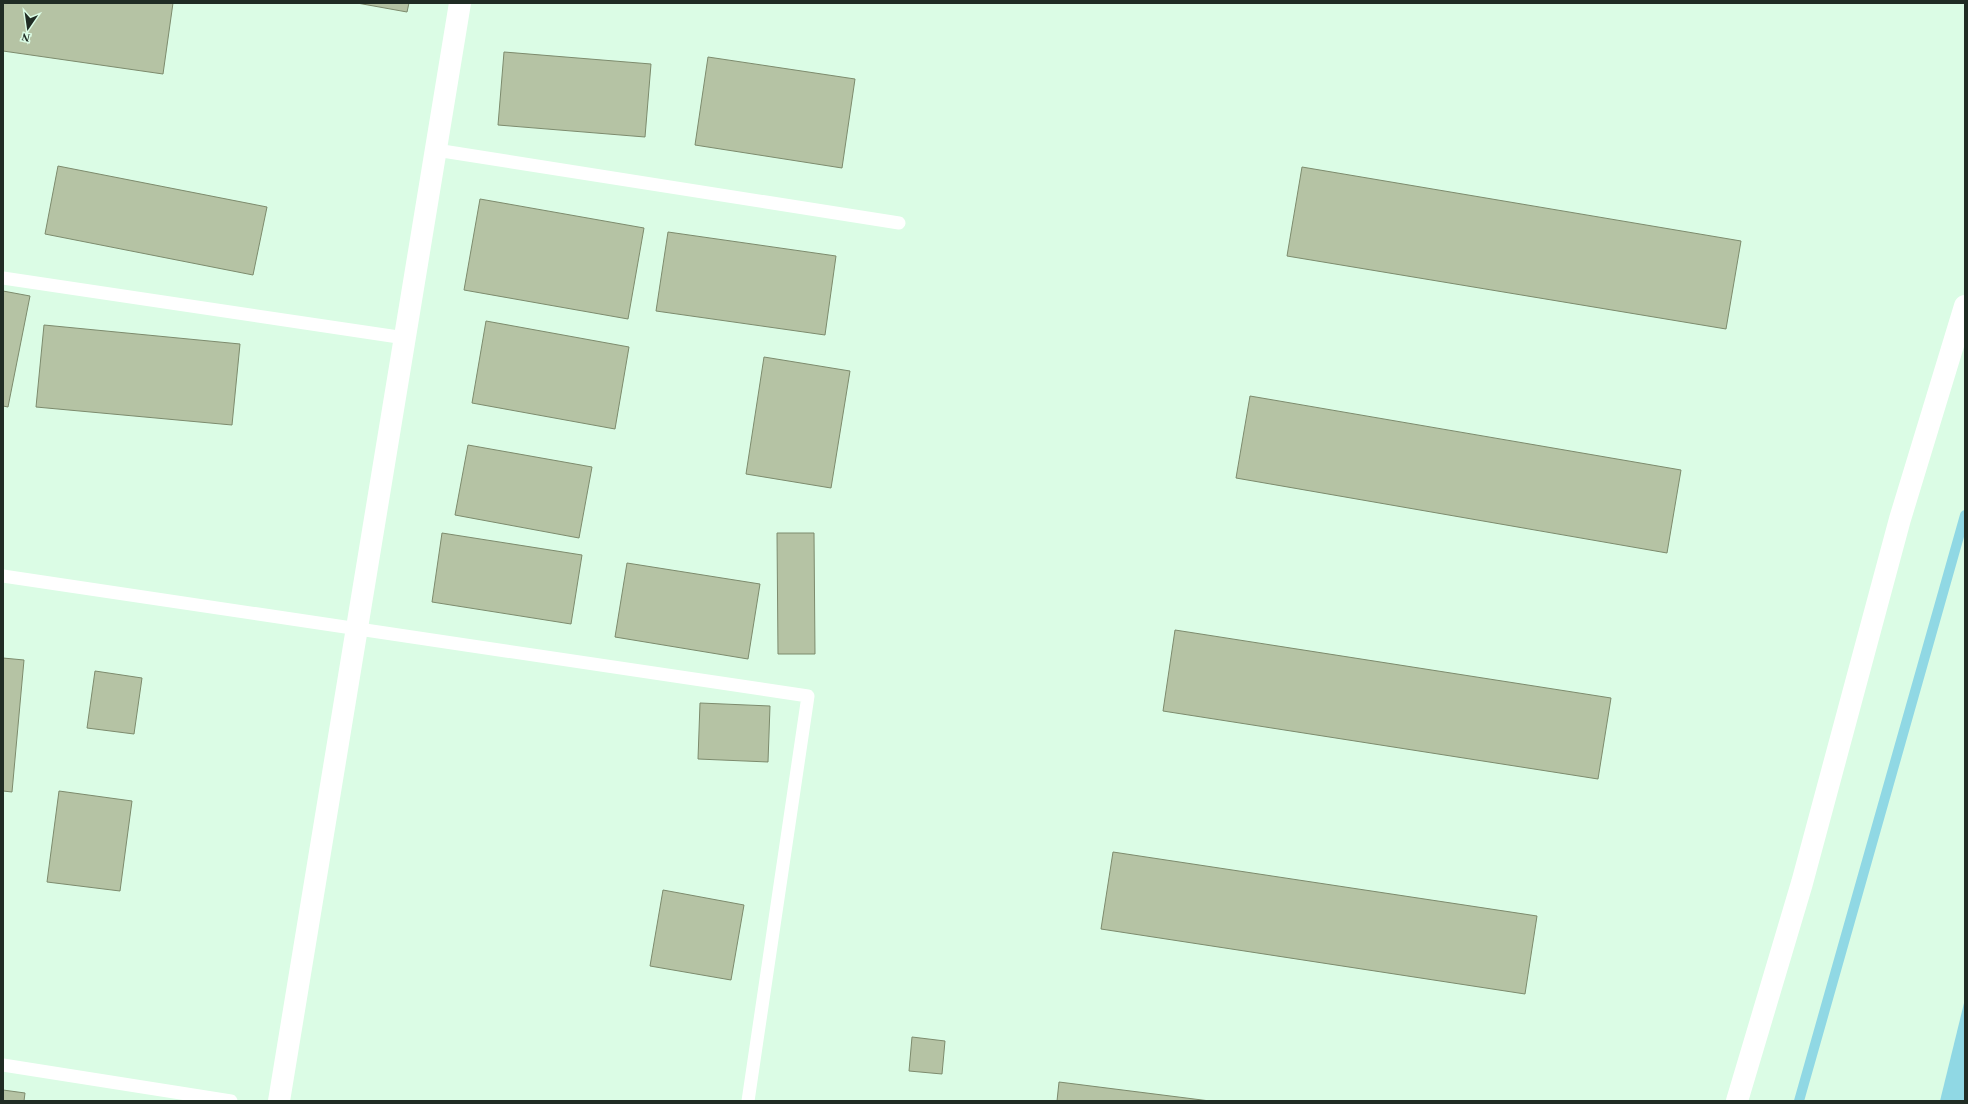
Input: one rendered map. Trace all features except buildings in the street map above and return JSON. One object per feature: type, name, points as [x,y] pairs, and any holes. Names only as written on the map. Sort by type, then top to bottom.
[{"type":"street","points":[[279,1101],[460,3]]},
{"type":"street","points":[[1737,1101],[1802,883],[1900,519],[1965,306]]},
{"type":"lane","points":[[436,150],[899,223]]},
{"type":"lane","points":[[3,278],[405,338]]},
{"type":"lane","points":[[3,576],[808,696],[748,1101]]},
{"type":"lane","points":[[3,1065],[231,1101]]},
{"type":"water","points":[[1965,999],[1965,1101],[1940,1101]]},
{"type":"waterway","points":[[1799,1101],[1965,515]]}]
